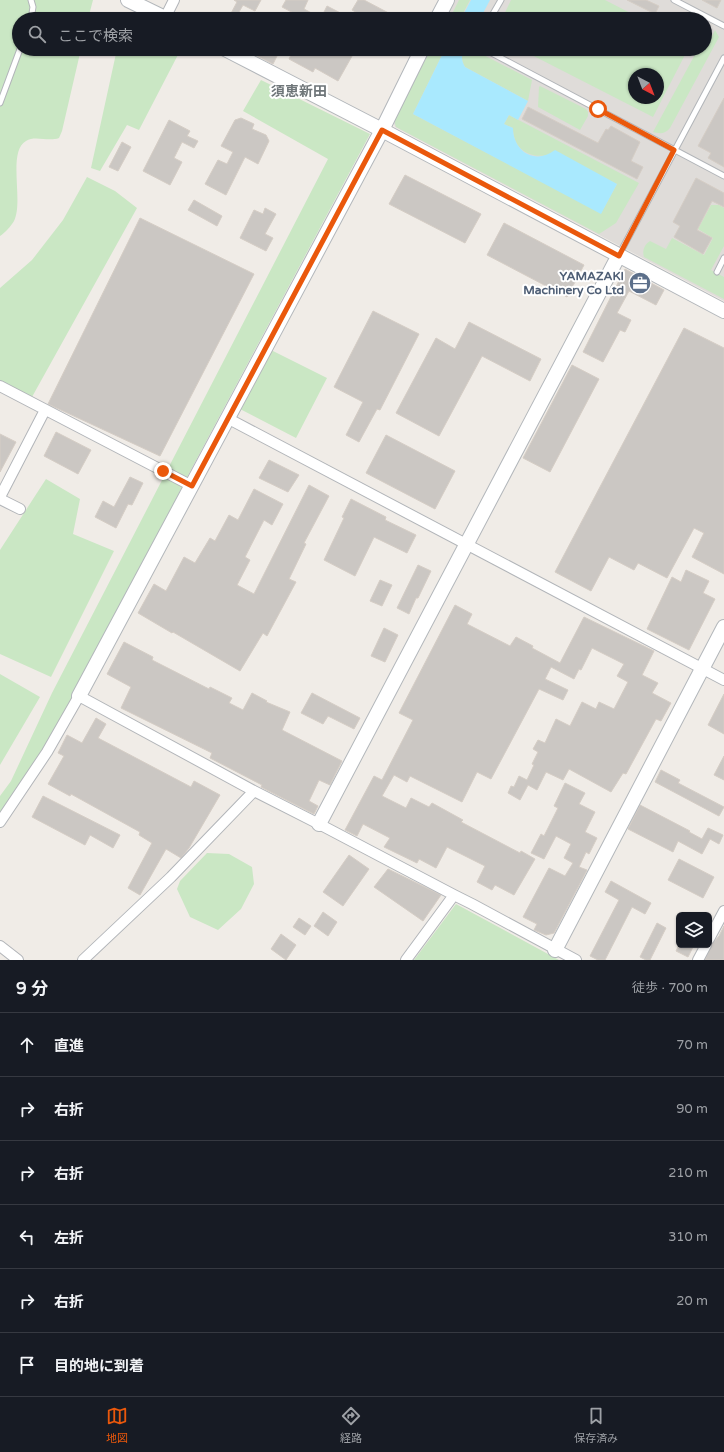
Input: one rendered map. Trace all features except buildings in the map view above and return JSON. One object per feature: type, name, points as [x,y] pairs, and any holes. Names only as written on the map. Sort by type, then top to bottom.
[{"type":"street","points":[[128,0],[153,12]]},
{"type":"street","points":[[169,12],[174,0]]},
{"type":"street","points":[[441,12],[447,0]]},
{"type":"street","points":[[239,56],[724,311]]},
{"type":"street","points":[[0,822],[47,752],[79,696],[382,130],[419,56]]},
{"type":"street","points":[[319,824],[619,256]]},
{"type":"street","points":[[0,386],[192,486]]},
{"type":"street","points":[[20,509],[0,498],[45,410]]},
{"type":"street","points":[[227,418],[724,680]]},
{"type":"street","points":[[555,950],[724,627]]},
{"type":"street","points":[[79,696],[254,791],[472,904],[576,960]]},
{"type":"street","points":[[83,960],[171,877],[254,791]]},
{"type":"street","points":[[406,960],[454,895]]},
{"type":"street","points":[[712,934],[724,911]]},
{"type":"street","points":[[0,946],[18,960]]},
{"type":"street","points":[[698,960],[704,948]]},
{"type":"lane","points":[[31,0],[33,7],[32,12]]},
{"type":"lane","points":[[494,12],[501,0]]},
{"type":"lane","points":[[674,0],[697,12]]},
{"type":"lane","points":[[712,20],[724,26]]},
{"type":"lane","points":[[0,102],[17,56]]},
{"type":"lane","points":[[497,56],[724,176]]},
{"type":"lane","points":[[619,256],[724,58]]},
{"type":"lane","points":[[717,272],[724,258]]},
{"type":"shaded area","points":[[455,0],[724,0],[724,301],[395,127],[393,120],[426,56],[712,56],[712,12],[449,12]]},
{"type":"green space","points":[[0,0],[93,0],[90,12],[12,12],[12,56],[79,56],[62,131],[59,138],[30,139],[20,147],[16,166],[17,212],[13,223],[0,236]]},
{"type":"green space","points":[[459,0],[470,0],[464,12],[453,12]]},
{"type":"green space","points":[[511,0],[605,0],[628,12],[505,12]]},
{"type":"green space","points":[[715,30],[719,37],[712,50],[712,36]]},
{"type":"green space","points":[[115,56],[177,56],[139,130],[127,125],[100,171],[91,168]]},
{"type":"green space","points":[[427,56],[442,56],[413,114],[601,213],[617,184],[549,155],[535,155],[524,151],[516,142],[513,128],[504,124],[509,115],[639,183],[616,223],[599,234],[396,127],[394,120]]},
{"type":"green space","points":[[462,56],[486,56],[532,80],[528,101],[465,67]]},
{"type":"green space","points":[[534,56],[684,56],[664,96],[664,68],[628,68],[628,104],[660,104],[653,117]]},
{"type":"green space","points":[[694,56],[709,56],[670,128],[662,133],[653,132]]},
{"type":"green space","points":[[261,80],[370,134],[186,479],[69,714],[0,817],[0,796],[11,781],[52,693],[328,159],[243,111]]},
{"type":"green space","points":[[540,86],[586,109],[588,116],[580,130],[538,107]]},
{"type":"green space","points":[[87,177],[115,191],[137,208],[32,397],[0,381],[0,288],[32,260],[63,220]]},
{"type":"green space","points":[[711,205],[719,205],[724,208],[724,246],[711,270],[724,277],[724,299],[644,257],[643,254],[646,244],[650,241],[666,249],[672,238],[704,255],[713,238],[698,229]]},
{"type":"green space","points":[[271,350],[327,378],[296,438],[240,409]]},
{"type":"green space","points":[[46,479],[80,499],[73,534],[114,551],[51,677],[0,654],[0,550]]},
{"type":"green space","points":[[0,674],[40,697],[0,765]]},
{"type":"green space","points":[[207,853],[229,854],[252,867],[254,884],[241,909],[218,930],[190,917],[177,889],[180,881]]},
{"type":"green space","points":[[456,904],[559,960],[414,960]]},
{"type":"water","points":[[471,0],[490,0],[484,12],[465,12]]},
{"type":"water","points":[[442,56],[462,56],[465,67],[528,101],[518,120],[509,115],[504,124],[513,128],[517,144],[527,154],[540,156],[555,150],[617,184],[601,214],[413,114]]},
{"type":"place","name":"YAMAZAKI Machinery Co Ltd","points":[[640,283]]},
{"type":"district","name":"須恵新田","points":[[299,91]]},
{"type":"route","points":[[163,471],[192,486],[382,130],[619,256],[674,150],[598,109]]}]
